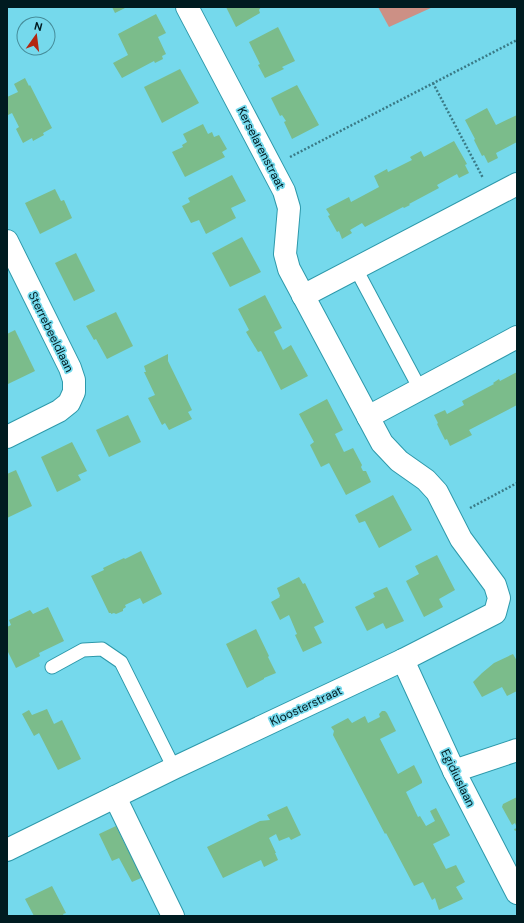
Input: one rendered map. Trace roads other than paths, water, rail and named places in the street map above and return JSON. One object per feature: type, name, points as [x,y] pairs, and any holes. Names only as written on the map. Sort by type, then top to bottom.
[{"type":"street","name":"Kerselarenstraat","points":[[188,7],[284,191],[289,208],[285,254],[289,269],[382,443],[399,461],[426,480],[438,492],[461,538],[495,585],[499,598],[495,613]]},
{"type":"street","points":[[303,296],[517,184]]},
{"type":"street","name":"Sterrebeeldlaan","points":[[7,241],[70,368],[74,380],[74,392],[69,403],[59,412],[7,437]]},
{"type":"street","points":[[368,417],[517,337]]},
{"type":"street","name":"Kloosterstraat","points":[[7,850],[174,768],[404,660],[495,613]]},
{"type":"street","name":"Egidiuslaan","points":[[404,660],[454,771],[517,893]]},
{"type":"street","points":[[454,771],[517,750]]},
{"type":"street","points":[[115,797],[173,916]]},
{"type":"lane","points":[[356,269],[420,389]]},
{"type":"lane","points":[[52,667],[83,650],[102,648],[121,662],[174,768]]}]
